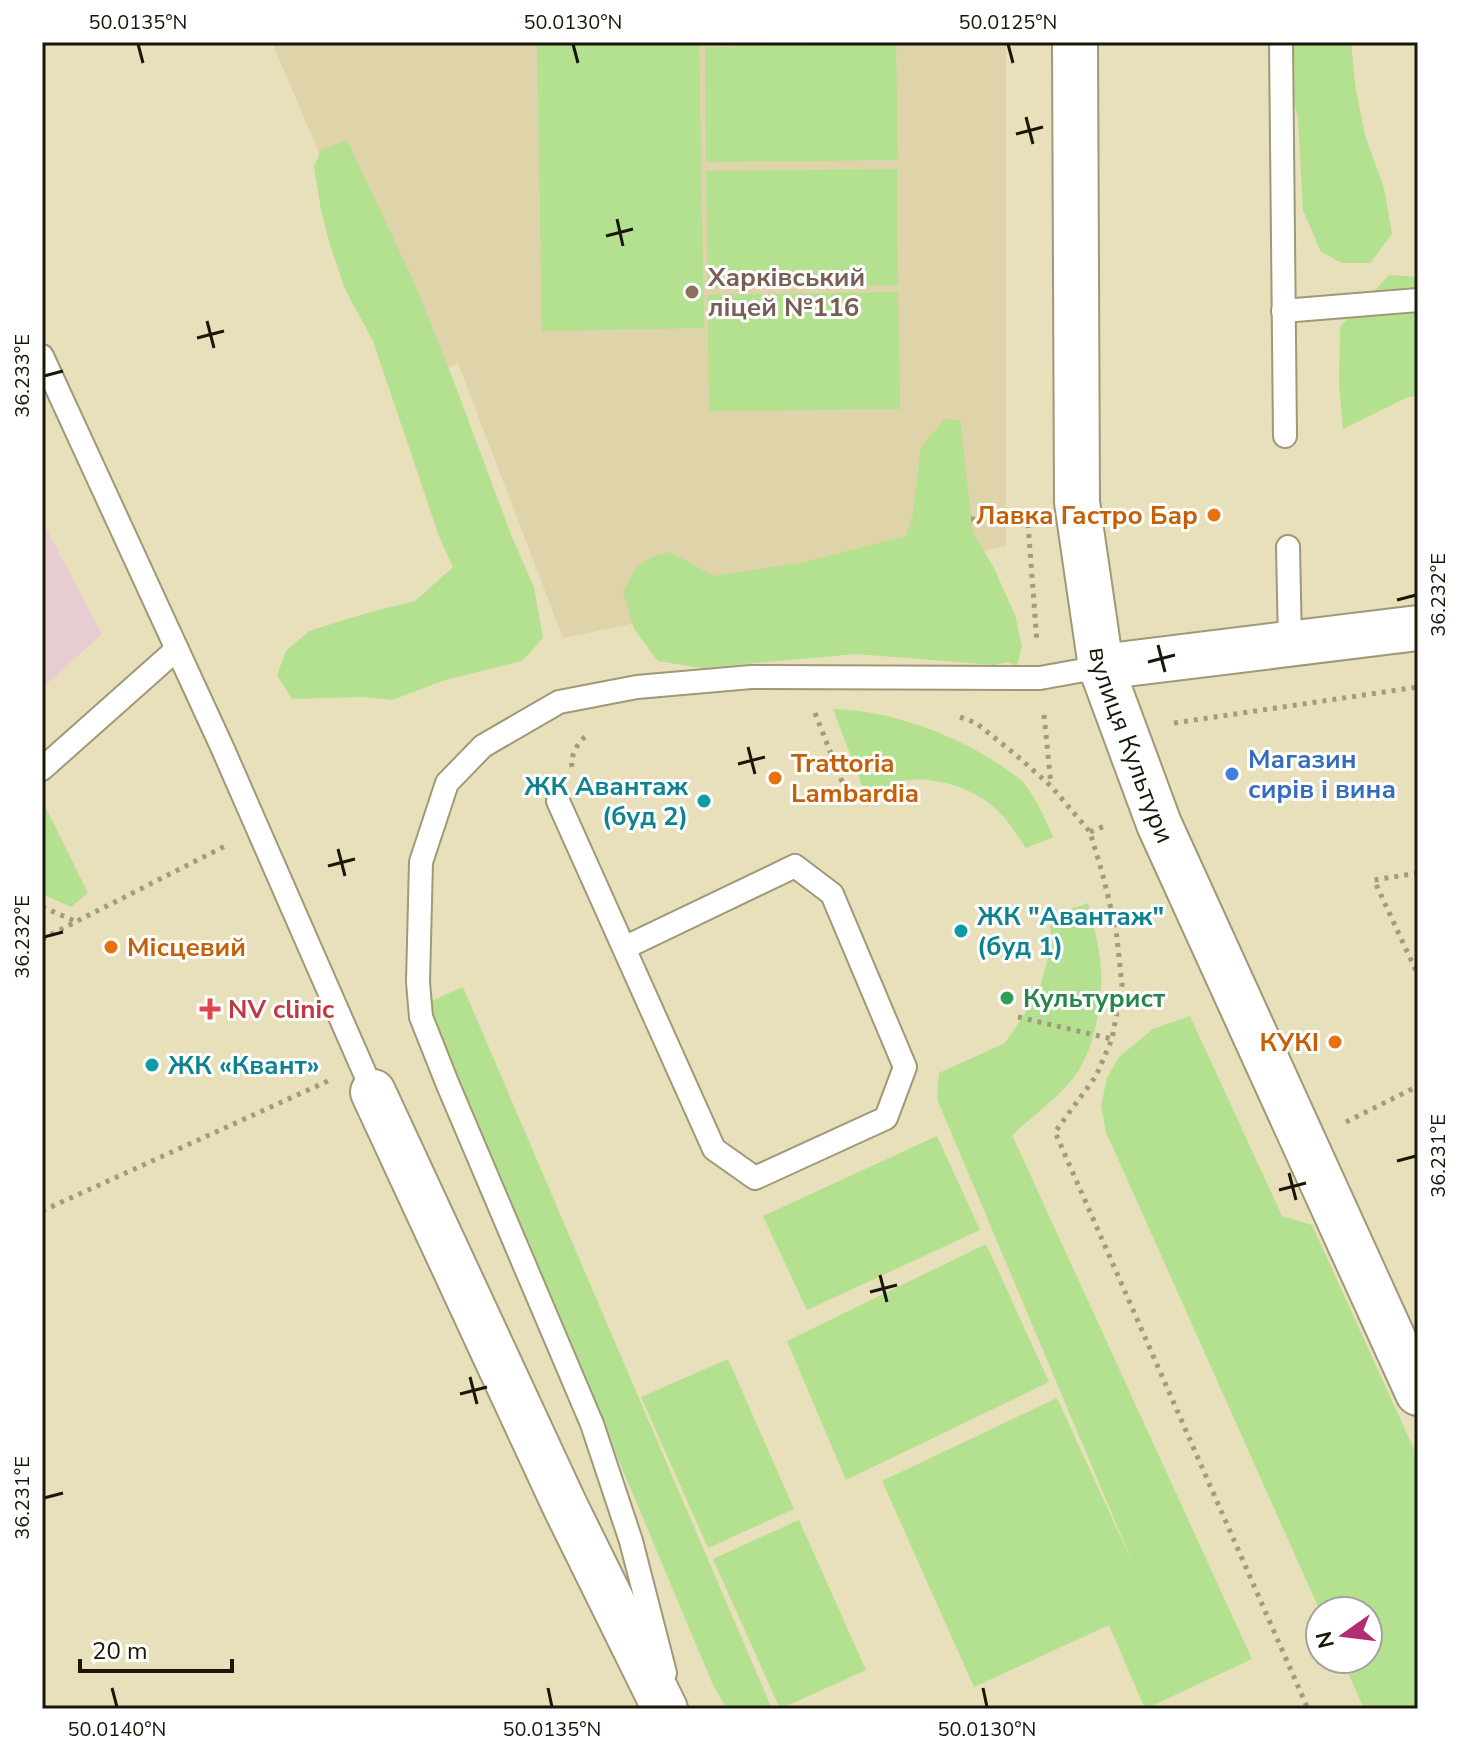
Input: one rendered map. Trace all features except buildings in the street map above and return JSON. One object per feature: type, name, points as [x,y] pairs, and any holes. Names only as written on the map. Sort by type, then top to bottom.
[{"type":"street","name":"вулиця Культури","points":[[1075,42],[1077,502],[1101,667],[1159,824],[1418,1393]]},
{"type":"street","points":[[1101,667],[1418,628]]},
{"type":"street","points":[[368,1079],[565,1506],[665,1709]]},
{"type":"lane","points":[[1281,42],[1285,436]]},
{"type":"lane","points":[[1283,311],[1418,300]]},
{"type":"lane","points":[[42,356],[177,649],[368,1079]]},
{"type":"lane","points":[[1288,547],[1290,644]]},
{"type":"lane","points":[[42,769],[177,649]]},
{"type":"lane","points":[[674,1709],[631,1541],[592,1424],[421,1017],[418,982],[421,862],[447,783],[483,746],[559,702],[637,687],[751,677],[1040,678],[1101,667]]},
{"type":"lane","points":[[558,801],[714,1149],[755,1178],[886,1118],[905,1067],[832,894],[795,866],[624,948]]},
{"type":"path","points":[[971,519],[1027,520]]},
{"type":"path","points":[[1040,678],[1051,786]]},
{"type":"path","points":[[1166,725],[1418,687]]},
{"type":"path","points":[[812,704],[850,802]]},
{"type":"path","points":[[948,713],[976,723],[1051,786],[1090,832],[1116,929],[1122,985],[1112,1039],[1096,1076],[1055,1132],[1308,1709]]},
{"type":"path","points":[[574,775],[571,763],[579,742],[591,733]]},
{"type":"path","points":[[42,939],[258,829]]},
{"type":"path","points":[[1418,873],[1374,880],[1418,975]]},
{"type":"path","points":[[42,907],[76,922]]},
{"type":"path","points":[[1018,1017],[1112,1039]]},
{"type":"path","points":[[42,1211],[368,1079]]},
{"type":"path","points":[[1342,1124],[1418,1086]]},
{"type":"shaded area","name":"Харківський ліцей №116","points":[[272,42],[1006,42],[1006,546],[563,638],[458,363],[415,380]]},
{"type":"shaded area","points":[[42,521],[102,634],[42,688]]},
{"type":"green space","points":[[537,42],[699,42],[704,328],[542,331]]},
{"type":"green space","points":[[1289,42],[1351,42],[1365,135],[1384,188],[1392,234],[1370,263],[1342,263],[1321,252],[1303,210],[1298,120],[1288,67]]},
{"type":"green space","points":[[896,44],[898,160],[706,162],[705,47]]},
{"type":"green space","points":[[347,140],[413,280],[451,374],[534,587],[543,638],[522,661],[445,680],[392,700],[363,697],[292,699],[277,675],[286,651],[309,631],[415,601],[453,567],[440,539],[373,341],[345,289],[321,210],[314,167],[321,150]]},
{"type":"green space","points":[[897,169],[898,285],[708,288],[706,171]]},
{"type":"green space","points":[[1389,275],[1418,277],[1418,397],[1408,397],[1343,429],[1339,384],[1340,327]]},
{"type":"green space","points":[[898,292],[900,409],[709,411],[708,295]]},
{"type":"green space","points":[[945,419],[960,420],[973,533],[993,566],[1015,615],[1022,646],[1017,666],[1007,662],[994,665],[856,654],[701,668],[658,661],[634,629],[623,592],[640,565],[670,552],[713,576],[805,562],[906,536],[913,514],[921,447]]},
{"type":"green space","points":[[833,709],[900,719],[944,735],[985,755],[1023,782],[1053,837],[1026,848],[1008,822],[991,805],[967,790],[948,783],[907,780],[866,796]]},
{"type":"green space","points":[[43,802],[88,893],[71,907],[42,894]]},
{"type":"green space","points":[[1088,903],[1101,970],[1098,1013],[1091,1044],[1071,1081],[1012,1135],[1252,1659],[1145,1709],[1109,1625],[974,1687],[882,1481],[1057,1398],[1134,1566],[937,1099],[939,1073],[1005,1043],[1038,994],[1050,951],[1051,916]]},
{"type":"green space","points":[[463,987],[772,1709],[727,1709],[713,1685],[427,1003]]},
{"type":"green space","points":[[1190,1016],[1282,1216],[1312,1225],[1418,1458],[1418,1709],[1364,1709],[1349,1675],[1384,1675],[1384,1595],[1313,1595],[1106,1132],[1101,1106],[1107,1078],[1119,1057],[1153,1029]]},
{"type":"green space","points":[[937,1136],[980,1230],[807,1310],[763,1216]]},
{"type":"green space","points":[[986,1244],[1049,1382],[846,1480],[787,1341]]},
{"type":"green space","points":[[728,1359],[794,1509],[708,1548],[641,1397]]},
{"type":"green space","points":[[799,1520],[866,1670],[780,1709],[713,1559]]},
{"type":"place","name":"Харківський ліцей №116","points":[[692,292]]},
{"type":"place","name":"Лавка Гастро Бар","points":[[1214,515]]},
{"type":"place","name":"Магазин сирів і вина","points":[[1232,774]]},
{"type":"place","name":"Trattoria Lambardia","points":[[775,778]]},
{"type":"place","name":"ЖК Авантаж (буд 2)","points":[[704,801]]},
{"type":"place","name":"ЖК \"Авантаж\" (буд 1)","points":[[961,931]]},
{"type":"place","name":"Місцевий","points":[[111,947]]},
{"type":"place","name":"Культурист","points":[[1007,998]]},
{"type":"place","name":"NV clinic","points":[[210,1009]]},
{"type":"place","name":"КУКІ","points":[[1335,1042]]},
{"type":"place","name":"ЖК «Квант»","points":[[152,1065]]}]
